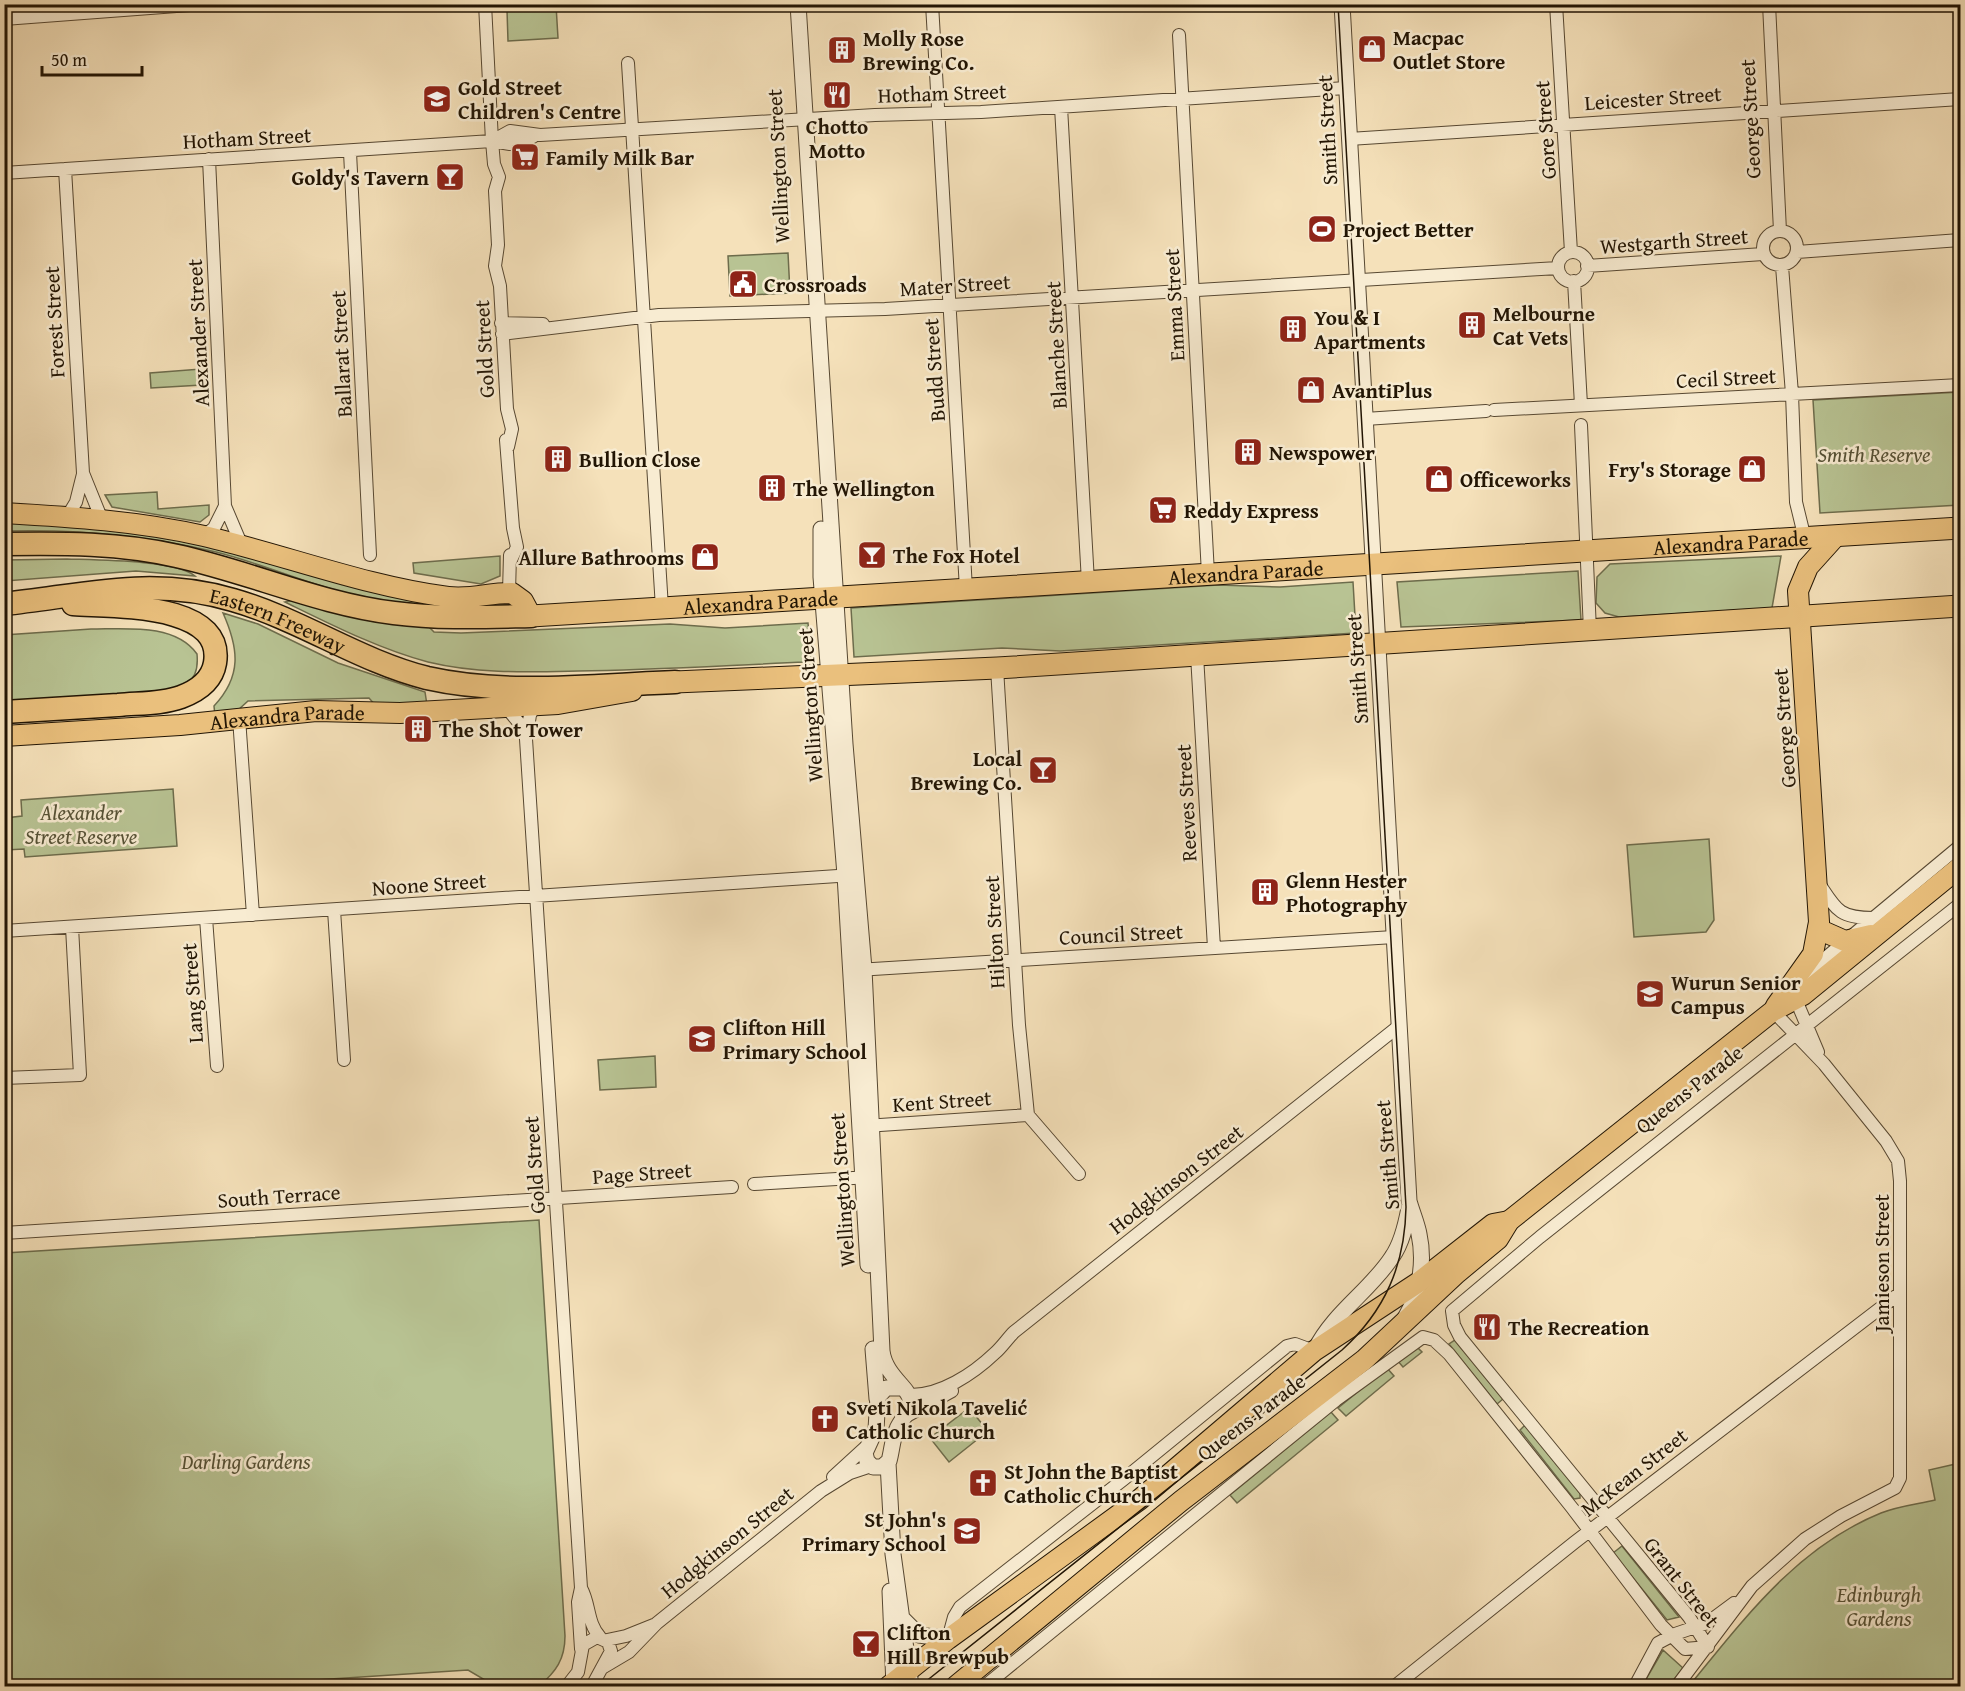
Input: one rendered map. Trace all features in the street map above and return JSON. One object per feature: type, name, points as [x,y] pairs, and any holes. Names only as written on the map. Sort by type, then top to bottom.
[{"type":"highway","name":"Alexandra Parade","points":[[500,617],[1960,528]]},
{"type":"highway","name":"Eastern Freeway","points":[[4,544],[79,544],[135,549],[228,569],[362,608],[422,616],[500,617]]},
{"type":"highway","name":"Eastern Freeway","points":[[4,604],[116,588],[181,589],[235,600],[373,660],[426,678],[541,696]]},
{"type":"highway","points":[[4,712],[165,701],[182,697],[203,685],[214,666],[215,651],[209,635],[189,619],[158,612],[39,600]]},
{"type":"highway","name":"Alexandra Parade","points":[[541,696],[675,682],[997,668],[1960,606]]},
{"type":"main road","points":[[4,513],[102,520],[204,536],[355,577],[447,597],[474,598],[509,592],[523,601],[531,616]]},
{"type":"main road","name":"George Street","points":[[1818,929],[1818,881],[1798,591],[1802,578],[1813,560],[1835,537]]},
{"type":"main road","name":"Alexandra Parade","points":[[4,736],[180,725],[316,711],[400,713],[505,706],[541,696]]},
{"type":"main road","name":"Queens Parade","points":[[956,1686],[1190,1494],[1355,1367],[1498,1239],[1509,1221],[1773,1011],[1880,922],[1960,867]]},
{"type":"main road","points":[[1793,994],[1813,954],[1818,929],[1845,941],[1864,938],[1880,922]]},
{"type":"main road","name":"Queens Parade","points":[[900,1682],[948,1639],[1139,1500],[1315,1351],[1419,1282],[1493,1224],[1509,1221]]},
{"type":"street","points":[[4,19],[203,4]]},
{"type":"street","name":"Gold Street","points":[[485,4],[494,164],[490,178],[495,191],[498,245],[495,266],[500,286],[507,409],[504,430],[508,447],[513,528],[508,548],[509,592]]},
{"type":"street","name":"Wellington Street","points":[[789,4],[800,119],[829,598],[857,970],[877,1402],[876,1429],[868,1445]]},
{"type":"street","name":"Wellington Street","points":[[798,4],[800,119]]},
{"type":"street","name":"Budd Street","points":[[932,4],[966,589]]},
{"type":"street","name":"Smith Street","points":[[1342,4],[1409,1201],[1419,1233],[1422,1263],[1414,1303],[1400,1326]]},
{"type":"street","name":"Gore Street","points":[[1556,4],[1571,252]]},
{"type":"street","name":"George Street","points":[[1769,4],[1780,231]]},
{"type":"street","name":"Emma Street","points":[[1179,34],[1208,574]]},
{"type":"street","points":[[628,63],[662,608]]},
{"type":"street","name":"Hotham Street","points":[[4,173],[492,141],[510,144],[540,135],[800,119],[1061,107],[1346,88]]},
{"type":"street","name":"Leicester Street","points":[[1349,139],[1564,123],[1960,99]]},
{"type":"street","name":"Blanche Street","points":[[1061,107],[1088,582]]},
{"type":"street","name":"Ballarat Street","points":[[350,152],[370,555]]},
{"type":"street","name":"Alexander Street","points":[[209,159],[225,506],[242,546]]},
{"type":"street","name":"Forest Street","points":[[65,169],[83,473],[76,502],[67,517]]},
{"type":"street","points":[[1780,231],[1794,237],[1797,252],[1793,260],[1782,266],[1771,263],[1763,254],[1766,238],[1780,231]]},
{"type":"street","points":[[1797,252],[1960,240]]},
{"type":"street","points":[[1571,252],[1581,254],[1587,266],[1585,275],[1574,281],[1565,279],[1558,268],[1560,259],[1571,252]]},
{"type":"street","name":"Westgarth Street","points":[[1587,266],[1763,254]]},
{"type":"street","points":[[1782,266],[1792,394],[1796,502],[1805,539]]},
{"type":"street","points":[[1357,279],[1558,268]]},
{"type":"street","name":"Mater Street","points":[[502,328],[556,326],[643,316],[949,305],[1357,279]]},
{"type":"street","points":[[1574,281],[1581,405]]},
{"type":"street","name":"Cecil Street","points":[[1365,419],[1490,410],[1960,385]]},
{"type":"street","points":[[1581,425],[1590,631]]},
{"type":"street","name":"Forest Street","points":[[83,473],[102,520]]},
{"type":"street","points":[[204,536],[214,528],[225,506]]},
{"type":"street","name":"Reeves Street","points":[[1197,655],[1214,948]]},
{"type":"street","name":"Hilton Street","points":[[997,668],[1015,960],[1028,1115]]},
{"type":"street","name":"Gold Street","points":[[541,696],[530,715],[526,739],[580,1588],[578,1602],[581,1649],[578,1672],[567,1686]]},
{"type":"street","name":"Gold Street","points":[[505,706],[520,724],[526,739]]},
{"type":"street","points":[[239,718],[253,915]]},
{"type":"street","name":"Queens Parade","points":[[1880,922],[1960,846]]},
{"type":"street","name":"Noone Street","points":[[4,932],[851,875]]},
{"type":"street","points":[[1818,881],[1839,912],[1851,917],[1880,922]]},
{"type":"street","name":"Queens Parade","points":[[1451,1314],[1455,1306],[1497,1271],[1960,904]]},
{"type":"street","points":[[334,910],[344,1060]]},
{"type":"street","name":"Lang Street","points":[[206,918],[217,1066]]},
{"type":"street","points":[[4,1078],[80,1076],[72,927]]},
{"type":"street","name":"Council Street","points":[[857,970],[1394,937]]},
{"type":"street","name":"Queens Parade","points":[[1793,994],[1845,941]]},
{"type":"street","name":"Jamieson Street","points":[[1793,994],[1824,1064]]},
{"type":"street","name":"Jamieson Street","points":[[1743,1596],[1805,1539],[1898,1486],[1900,1478],[1900,1181],[1898,1161],[1886,1142],[1824,1064],[1773,1011]]},
{"type":"street","name":"Hodgkinson Street","points":[[903,1418],[950,1392],[1020,1328],[1399,1026]]},
{"type":"street","points":[[1028,1115],[1079,1174]]},
{"type":"street","name":"Kent Street","points":[[865,1126],[1028,1115]]},
{"type":"street","points":[[754,1184],[868,1177]]},
{"type":"street","name":"Wellington Street","points":[[868,1177],[882,1351],[888,1371],[905,1391]]},
{"type":"street","name":"Page Street","points":[[555,1198],[732,1187]]},
{"type":"street","name":"South Terrace","points":[[4,1233],[555,1198]]},
{"type":"street","points":[[1315,1351],[1329,1326],[1393,1256],[1403,1232],[1409,1201]]},
{"type":"street","name":"McKean Street","points":[[1395,1686],[1589,1531],[1900,1293]]},
{"type":"street","name":"Grant Street","points":[[1442,1348],[1509,1428],[1671,1636],[1687,1649],[1708,1647],[1695,1627],[1459,1335],[1451,1314]]},
{"type":"street","points":[[1442,1348],[1459,1335]]},
{"type":"street","name":"Queens Parade","points":[[985,1686],[1336,1400],[1415,1341],[1427,1337],[1442,1348]]},
{"type":"street","name":"Hodgkinson Street","points":[[905,1391],[937,1391],[980,1365]]},
{"type":"street","points":[[877,1402],[884,1389],[905,1391],[910,1407],[877,1465],[885,1510],[900,1682]]},
{"type":"street","points":[[1509,1428],[1526,1416]]},
{"type":"street","points":[[868,1445],[866,1458],[877,1465],[903,1619],[900,1682]]},
{"type":"street","name":"Hodgkinson Street","points":[[602,1668],[629,1652],[657,1623],[821,1491],[868,1445]]},
{"type":"street","name":"Hodgkinson Street","points":[[821,1491],[847,1474],[877,1465]]},
{"type":"street","name":"Gold Street","points":[[580,1588],[587,1600],[592,1627],[603,1638]]},
{"type":"street","points":[[1635,1686],[1654,1647],[1671,1636],[1707,1623],[1743,1596]]},
{"type":"street","points":[[1677,1686],[1708,1647],[1743,1596]]},
{"type":"street","points":[[903,1619],[919,1635],[948,1639]]},
{"type":"street","name":"Hodgkinson Street","points":[[581,1649],[589,1639],[626,1636],[657,1623]]},
{"type":"street","points":[[592,1686],[611,1655],[611,1647],[603,1638]]},
{"type":"green space","points":[[512,5],[556,5],[558,38],[508,41],[507,10]]},
{"type":"green space","points":[[788,253],[790,293],[730,296],[728,256]]},
{"type":"green space","points":[[201,369],[202,385],[151,388],[150,373]]},
{"type":"green space","name":"Smith Reserve","points":[[1960,392],[1960,505],[1820,513],[1813,400]]},
{"type":"green space","points":[[157,492],[158,509],[209,505],[209,515],[200,522],[112,507],[105,495]]},
{"type":"green space","points":[[4,518],[113,526],[498,599],[518,605],[453,607],[367,598],[190,546],[137,537],[85,532],[5,531]]},
{"type":"green space","points":[[500,556],[500,576],[481,584],[414,573],[413,563]]},
{"type":"green space","points":[[1781,556],[1772,608],[1619,617],[1605,613],[1596,603],[1597,577],[1610,564]]},
{"type":"green space","points":[[67,559],[153,564],[185,571],[195,576],[136,571],[5,581],[5,560]]},
{"type":"green space","points":[[1578,571],[1581,620],[1401,627],[1397,582]]},
{"type":"green space","points":[[1353,582],[1356,633],[1060,651],[1002,648],[854,657],[851,608],[1218,585],[1280,587]]},
{"type":"green space","points":[[293,600],[429,627],[434,632],[461,633],[670,624],[725,628],[808,623],[811,658],[807,662],[635,670],[522,672],[465,669],[410,657],[373,643],[285,602]]},
{"type":"green space","points":[[223,613],[258,624],[338,663],[425,692],[427,705],[376,706],[369,698],[248,701],[238,710],[215,716],[214,706],[229,684],[235,662],[235,650]]},
{"type":"green space","points":[[91,629],[149,630],[176,637],[188,644],[197,654],[195,674],[187,683],[152,694],[100,699],[5,703],[4,635]]},
{"type":"green space","name":"Alexander Street Reserve","points":[[173,789],[177,846],[25,857],[24,849],[5,850],[5,818],[22,816],[21,800]]},
{"type":"green space","points":[[1709,839],[1714,920],[1706,932],[1634,937],[1627,845]]},
{"type":"green space","points":[[655,1056],[656,1087],[600,1090],[598,1060]]},
{"type":"green space","name":"Darling Gardens","points":[[539,1220],[565,1636],[561,1658],[555,1670],[545,1681],[539,1686],[495,1686],[468,1670],[222,1686],[5,1686],[5,1253]]},
{"type":"green space","points":[[1455,1340],[1503,1399],[1497,1404],[1449,1344]]},
{"type":"green space","points":[[1415,1345],[1422,1352],[1403,1367],[1397,1360]]},
{"type":"green space","points":[[1387,1368],[1394,1376],[1346,1416],[1338,1408]]},
{"type":"green space","points":[[969,1408],[988,1431],[949,1462],[930,1438]]},
{"type":"green space","points":[[1331,1412],[1338,1420],[1237,1503],[1230,1495]]},
{"type":"green space","points":[[1525,1425],[1580,1493],[1580,1498],[1574,1499],[1520,1430]]},
{"type":"green space","name":"Edinburgh Gardens","points":[[1960,1463],[1960,1686],[1689,1686],[1730,1635],[1774,1587],[1798,1565],[1851,1527],[1881,1513],[1935,1500],[1929,1470]]},
{"type":"green space","points":[[1622,1546],[1679,1617],[1667,1620],[1613,1553]]},
{"type":"green space","points":[[1663,1650],[1683,1668],[1669,1686],[1642,1686]]},
{"type":"tram line","points":[[920,1686],[1342,1350],[1357,1335],[1381,1303],[1390,1286],[1402,1248],[1406,1207],[1338,4]]},
{"type":"place","name":"Macpac Outlet Store","points":[[1372,49]]},
{"type":"place","name":"Molly Rose Brewing Co.","points":[[842,50]]},
{"type":"place","name":"Chotto Motto","points":[[837,95]]},
{"type":"place","name":"Gold Street Children's Centre","points":[[437,99]]},
{"type":"place","name":"Family Milk Bar","points":[[525,157]]},
{"type":"place","name":"Goldy's Tavern","points":[[450,177]]},
{"type":"place","name":"Project Better","points":[[1322,229]]},
{"type":"place","name":"Crossroads","points":[[743,284]]},
{"type":"place","name":"Melbourne Cat Vets","points":[[1472,325]]},
{"type":"place","name":"You & I Apartments","points":[[1293,329]]},
{"type":"place","name":"AvantiPlus","points":[[1311,390]]},
{"type":"place","name":"Newspower","points":[[1248,452]]},
{"type":"place","name":"Bullion Close","points":[[558,459]]},
{"type":"place","name":"Fry's Storage","points":[[1752,469]]},
{"type":"place","name":"Officeworks","points":[[1439,479]]},
{"type":"place","name":"The Wellington","points":[[772,488]]},
{"type":"place","name":"Reddy Express","points":[[1163,510]]},
{"type":"place","name":"The Fox Hotel","points":[[872,555]]},
{"type":"place","name":"Allure Bathrooms","points":[[705,557]]},
{"type":"place","name":"The Shot Tower","points":[[418,729]]},
{"type":"place","name":"Local Brewing Co.","points":[[1043,770]]},
{"type":"place","name":"Glenn Hester Photography","points":[[1265,892]]},
{"type":"place","name":"Wurun Senior Campus","points":[[1650,994]]},
{"type":"place","name":"Clifton Hill Primary School","points":[[702,1039]]},
{"type":"place","name":"The Recreation","points":[[1487,1327]]},
{"type":"place","name":"Sveti Nikola Tavelić Catholic Church","points":[[825,1419]]},
{"type":"place","name":"St John the Baptist Catholic Church","points":[[983,1483]]},
{"type":"place","name":"St John's Primary School","points":[[967,1531]]},
{"type":"place","name":"Clifton Hill Brewpub","points":[[866,1644]]}]
